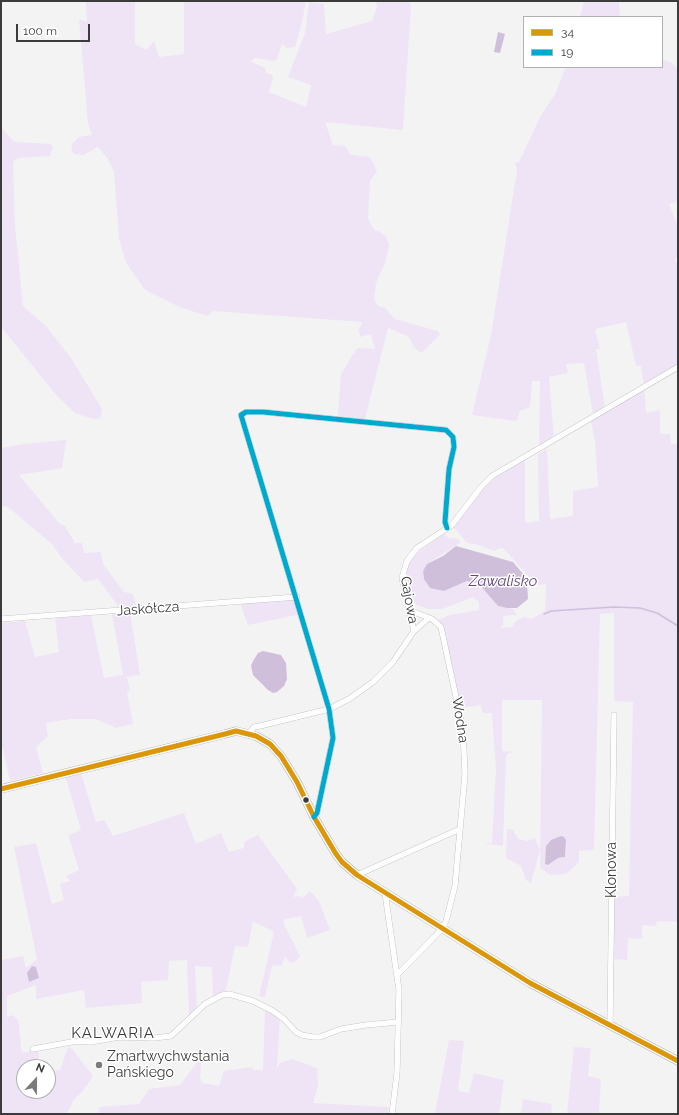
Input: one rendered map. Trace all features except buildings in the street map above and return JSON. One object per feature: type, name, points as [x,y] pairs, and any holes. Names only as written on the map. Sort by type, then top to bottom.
[{"type":"street","name":"Gajowa","points":[[249,733],[254,727],[329,709],[349,699],[386,671],[414,631],[402,578],[407,561],[417,548],[452,525],[481,487],[492,476],[678,366]]},
{"type":"street","points":[[314,817],[317,813],[333,738],[329,709],[242,423],[241,415],[244,412],[263,412],[446,430],[451,434],[454,441],[449,469],[445,522],[447,528]]},
{"type":"street","name":"Jaskółcza","points":[[1,619],[296,597]]},
{"type":"street","name":"Wodna","points":[[409,607],[414,612],[437,622],[441,627],[463,730],[465,774],[455,886],[442,929]]},
{"type":"street","points":[[414,631],[429,618]]},
{"type":"street","name":"Klonowa","points":[[610,1025],[614,715]]},
{"type":"street","points":[[1,789],[225,734],[236,732],[249,733],[270,744],[281,756],[297,782],[314,817],[336,854],[342,862],[357,875],[530,983],[678,1061]]},
{"type":"street","points":[[357,875],[460,829]]},
{"type":"street","points":[[385,893],[398,974],[397,1073],[392,1114]]},
{"type":"street","points":[[398,974],[442,929]]},
{"type":"street","points":[[33,1049],[78,1041],[91,1042],[119,1037],[154,1038],[171,1036],[205,1004],[222,995],[229,994],[234,994],[272,1011],[284,1019],[296,1032],[313,1037],[320,1037],[341,1029],[366,1024],[398,1022]]},
{"type":"shaded area","points":[[86,1],[135,1],[135,44],[146,50],[154,41],[159,57],[184,54],[184,1],[306,1],[302,23],[295,47],[287,48],[282,44],[276,61],[256,58],[250,61],[265,68],[266,73],[272,75],[273,77],[269,92],[306,107],[311,85],[288,77],[305,33],[309,2],[324,4],[326,34],[372,21],[377,7],[376,1],[409,1],[411,6],[403,130],[325,122],[333,145],[345,146],[351,155],[370,157],[377,171],[370,181],[368,219],[374,230],[386,236],[389,245],[385,263],[376,283],[374,299],[378,306],[385,308],[395,319],[438,331],[440,335],[421,353],[414,347],[408,336],[388,328],[365,419],[338,416],[341,374],[357,348],[375,349],[371,334],[361,337],[358,330],[363,322],[213,311],[207,316],[177,306],[145,290],[126,263],[119,238],[114,172],[108,159],[98,147],[83,155],[74,154],[71,150],[73,143],[79,137],[92,135],[88,123],[79,19],[87,22]]},
{"type":"shaded area","points":[[584,1],[619,1],[620,16],[580,16]]},
{"type":"shaded area","points":[[663,59],[670,62],[678,69],[678,201],[669,204],[678,226],[678,257],[675,258],[678,268],[678,381],[677,367],[644,386],[646,413],[660,410],[660,434],[670,434],[671,444],[678,444],[678,922],[657,921],[656,926],[642,925],[642,939],[628,938],[627,960],[611,959],[612,897],[629,896],[633,702],[614,701],[614,613],[600,614],[594,850],[579,851],[579,862],[566,874],[550,875],[540,868],[542,700],[502,700],[502,751],[514,752],[509,753],[506,756],[503,846],[483,843],[492,843],[496,769],[492,713],[482,713],[481,705],[459,708],[446,634],[438,620],[450,615],[479,610],[479,602],[473,597],[442,609],[428,609],[417,605],[410,600],[406,574],[407,568],[414,555],[444,534],[450,539],[454,538],[460,540],[460,543],[427,564],[423,571],[424,579],[444,591],[468,581],[478,583],[498,606],[513,609],[517,615],[503,617],[503,625],[500,628],[512,627],[516,621],[524,617],[532,619],[545,611],[546,584],[537,585],[537,577],[530,578],[504,549],[501,548],[494,551],[479,545],[467,543],[452,525],[481,487],[525,456],[525,523],[539,521],[538,454],[547,449],[550,519],[573,516],[573,491],[598,487],[595,442],[590,417],[593,415],[584,363],[566,364],[568,373],[549,377],[554,439],[539,448],[540,381],[532,381],[530,407],[520,411],[517,421],[472,415],[491,335],[517,170],[515,163],[519,162],[540,117],[555,94],[566,68],[663,68]],"holes":[[[626,322],[636,366],[641,366],[644,386],[605,408],[596,349],[600,349],[595,329]],[[557,838],[565,843],[566,853],[562,858],[558,858],[548,865],[545,864],[546,846],[551,840]]]},
{"type":"shaded area","points":[[1,127],[14,142],[50,144],[53,147],[50,156],[18,158],[13,162],[15,226],[23,306],[46,326],[71,358],[102,409],[101,416],[98,419],[75,413],[57,396],[1,327]]},
{"type":"shaded area","points":[[66,440],[62,468],[19,475],[59,523],[65,526],[75,543],[82,543],[84,553],[101,552],[103,564],[124,592],[133,594],[137,609],[121,610],[98,579],[84,582],[61,557],[52,544],[8,507],[1,506],[1,448]]},
{"type":"shaded area","points":[[296,599],[301,614],[248,625],[240,603]]},
{"type":"shaded area","points":[[130,612],[140,675],[127,677],[130,691],[127,692],[133,724],[116,728],[96,719],[70,719],[46,723],[48,736],[36,747],[43,773],[10,781],[1,740],[1,623],[25,621],[35,657],[59,652],[55,617],[91,616],[104,678],[123,675],[112,614]]},
{"type":"shaded area","points":[[81,773],[96,822],[104,820],[113,836],[184,813],[196,844],[221,833],[229,852],[244,848],[244,842],[258,835],[297,889],[293,897],[298,896],[303,898],[310,891],[319,901],[330,930],[307,938],[301,916],[285,919],[283,922],[300,956],[297,960],[291,963],[285,957],[282,965],[272,966],[265,997],[259,996],[274,932],[253,921],[248,947],[235,946],[226,990],[213,997],[212,967],[195,966],[197,1007],[189,1016],[187,960],[169,961],[168,980],[141,982],[142,1003],[86,1008],[84,990],[36,999],[36,985],[7,996],[7,1017],[13,1015],[18,1020],[22,1053],[38,1050],[39,1059],[16,1059],[16,1099],[56,1099],[56,1070],[60,1070],[68,1047],[72,1049],[93,1076],[82,1092],[74,1099],[67,1114],[1,1114],[1,960],[23,956],[26,968],[37,959],[14,847],[36,843],[52,904],[64,900],[60,884],[70,881],[66,876],[79,870],[68,835],[81,830],[65,775]],"holes":[[[32,966],[36,967],[39,978],[30,982],[29,970]]]},
{"type":"shaded area","points":[[507,829],[513,830],[518,839],[528,841],[535,838],[540,850],[531,883],[526,880],[521,866],[506,858]]},
{"type":"shaded area","points":[[265,1010],[280,1017],[277,1068],[280,1063],[292,1059],[317,1068],[318,1086],[313,1103],[389,1107],[388,1114],[97,1114],[100,1107],[139,1104],[149,1089],[180,1085],[202,1056],[200,1077],[202,1083],[219,1086],[224,1071],[251,1067],[254,1070],[263,1070]]},
{"type":"shaded area","points":[[449,1040],[464,1041],[458,1091],[469,1093],[474,1073],[504,1080],[499,1114],[435,1114]]},
{"type":"shaded area","points":[[574,1047],[591,1048],[588,1076],[601,1079],[599,1114],[567,1114]]},
{"type":"shaded area","points":[[523,1099],[552,1104],[551,1114],[521,1114]]},
{"type":"water","points":[[498,32],[505,34],[500,53],[494,52]]},
{"type":"water","name":"Zawalisko","points":[[456,546],[513,562],[524,575],[527,582],[528,599],[517,608],[507,608],[498,606],[478,583],[467,581],[444,591],[430,588],[424,579],[423,571],[427,564],[443,556]]},
{"type":"water","points":[[263,651],[281,655],[286,663],[287,679],[284,686],[277,692],[273,693],[268,690],[253,675],[251,666],[253,661],[258,653]]},
{"type":"water","points":[[561,836],[566,840],[565,857],[558,858],[548,865],[545,864],[546,846],[551,840]]},
{"type":"water","points":[[32,966],[36,967],[39,978],[29,982],[27,973]]},
{"type":"waterway","points":[[544,614],[551,611],[614,607],[640,608],[657,613],[678,626]]},
{"type":"transit line","name":"19","points":[[314,817],[317,813],[333,738],[329,709],[241,415],[246,412],[263,412],[446,430],[453,437],[454,447],[449,469],[445,522],[447,528]]},
{"type":"transit line","name":"34","points":[[1,789],[236,731],[256,736],[270,744],[281,756],[297,782],[314,817],[336,854],[342,862],[357,875],[530,983],[678,1061]]},
{"type":"place","name":"Zmartwychwstania Pańskiego","points":[[99,1065]]},
{"type":"district","name":"KALWARIA","points":[[113,1033]]}]
